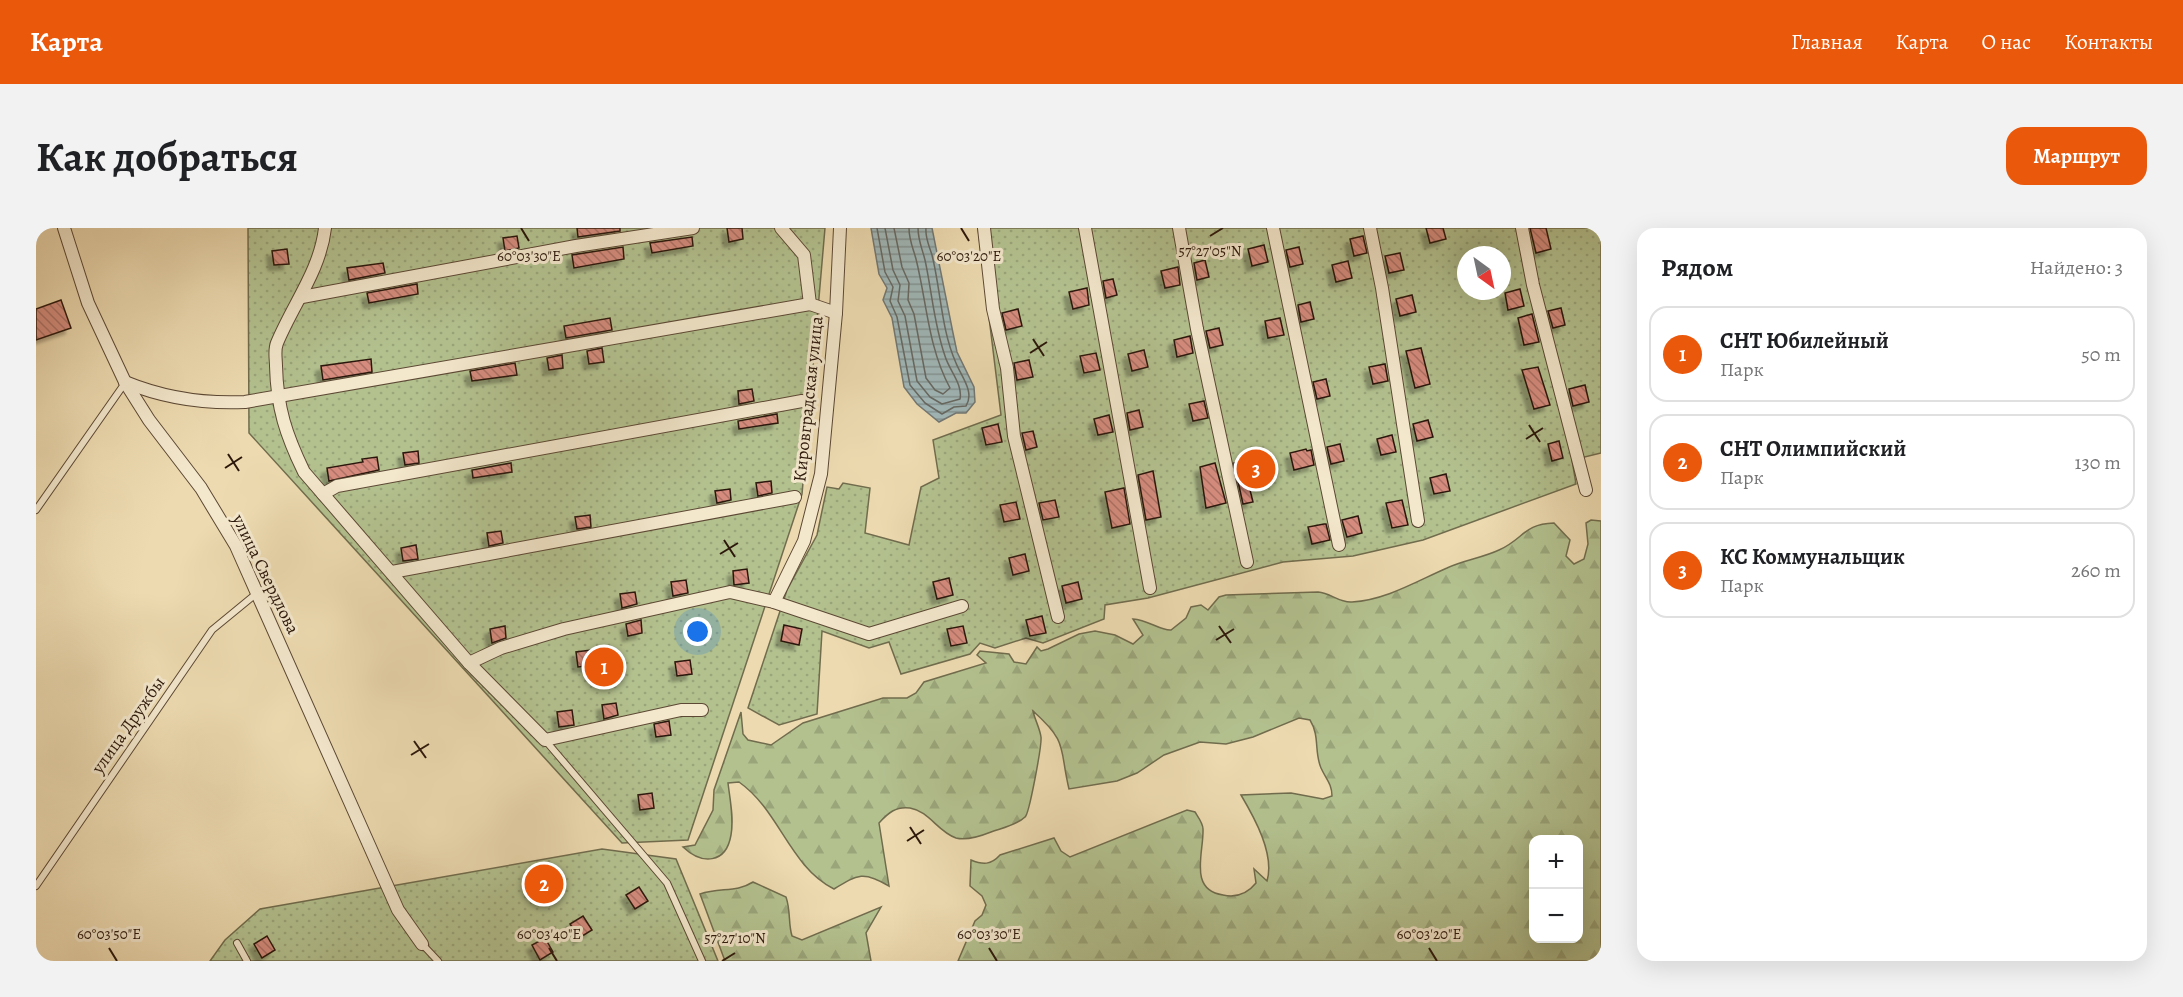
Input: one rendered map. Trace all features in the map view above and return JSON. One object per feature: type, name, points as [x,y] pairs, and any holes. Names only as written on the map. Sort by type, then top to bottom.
[{"type":"street","name":"улица Свердлова","points":[[64,228],[91,311],[125,382],[149,420],[213,506],[236,546],[398,910],[422,944]]},
{"type":"street","points":[[325,228],[323,244],[302,297],[276,345],[277,398],[287,436],[304,472],[469,663],[545,740],[681,710],[702,710]]},
{"type":"street","points":[[302,297],[576,246],[693,228]]},
{"type":"street","points":[[781,228],[804,255],[810,304]]},
{"type":"street","name":"Кировградская улица","points":[[774,602],[804,541],[821,474],[836,314],[840,228]]},
{"type":"street","points":[[984,228],[993,309],[1007,368],[1014,436],[1058,617]]},
{"type":"street","points":[[1085,228],[1150,588]]},
{"type":"street","points":[[1179,228],[1247,562]]},
{"type":"street","points":[[1273,228],[1339,545]]},
{"type":"street","points":[[1370,228],[1382,288],[1418,521]]},
{"type":"street","points":[[1522,228],[1533,285],[1586,490]]},
{"type":"street","points":[[125,382],[146,390],[194,402],[245,402],[810,304],[836,314]]},
{"type":"street","points":[[323,494],[348,484],[802,401]]},
{"type":"street","points":[[392,572],[795,497]]},
{"type":"street","points":[[469,663],[501,648],[564,629],[730,592],[774,602],[869,634],[963,606]]},
{"type":"lane","points":[[36,510],[125,382]]},
{"type":"lane","name":"улица Дружбы","points":[[36,886],[212,630],[257,592]]},
{"type":"lane","points":[[545,740],[667,883],[702,961]]},
{"type":"lane","points":[[237,944],[248,961]]},
{"type":"lane","points":[[422,944],[438,961]]},
{"type":"green space","points":[[248,228],[825,228],[802,494],[688,840],[622,843],[249,433]]},
{"type":"green space","points":[[978,228],[1601,228],[1601,453],[1572,460],[1576,484],[1423,540],[1353,556],[1283,562],[1148,598],[1105,605],[1104,619],[1043,643],[1026,638],[995,648],[980,643],[970,654],[901,674],[889,642],[869,648],[822,631],[817,714],[779,725],[748,708],[787,590],[817,535],[827,487],[839,489],[843,483],[870,488],[865,533],[909,545],[921,487],[939,478],[933,440],[1001,415]]},
{"type":"green space","points":[[1591,520],[1601,521],[1601,961],[958,961],[975,921],[982,915],[986,905],[982,896],[970,886],[971,860],[979,863],[990,862],[1000,855],[1054,838],[1061,851],[1070,857],[1187,810],[1195,812],[1203,827],[1200,869],[1205,886],[1212,892],[1223,895],[1242,894],[1256,883],[1254,869],[1267,881],[1269,870],[1266,848],[1241,795],[1291,793],[1323,799],[1332,796],[1330,785],[1319,762],[1313,726],[1310,720],[1299,718],[1253,737],[1226,744],[1200,742],[1164,755],[1137,773],[1117,781],[1069,789],[1058,739],[1033,711],[1041,743],[1025,817],[1014,824],[983,835],[960,839],[944,831],[917,810],[901,808],[893,811],[879,823],[889,886],[873,878],[861,876],[834,889],[819,879],[795,853],[765,808],[739,782],[728,783],[732,829],[724,852],[712,859],[705,859],[690,853],[683,847],[695,845],[713,810],[714,790],[741,712],[743,734],[748,740],[771,745],[803,723],[883,698],[907,698],[916,693],[924,682],[986,663],[977,655],[980,651],[1009,654],[1014,662],[1026,664],[1037,647],[1041,651],[1079,634],[1095,631],[1115,635],[1133,644],[1143,635],[1133,619],[1171,630],[1186,618],[1191,607],[1201,605],[1208,610],[1219,597],[1226,595],[1318,592],[1347,602],[1377,598],[1453,565],[1493,553],[1530,529],[1544,524],[1554,523],[1570,540],[1566,556],[1574,564],[1584,559],[1588,544],[1586,523]]},
{"type":"green space","points":[[602,849],[676,859],[718,961],[210,961],[225,940],[260,909]]},
{"type":"green space","points":[[753,882],[786,897],[792,936],[802,940],[881,907],[866,933],[871,961],[725,961],[700,894],[740,888]]},
{"type":"water","points":[[871,228],[932,228],[957,352],[974,387],[975,402],[966,413],[956,413],[939,422],[917,404],[904,387],[892,318],[883,300],[887,288],[879,274]]},
{"type":"building","points":[[577,228],[620,228],[620,231],[578,237]]},
{"type":"building","points":[[727,228],[742,228],[743,239],[729,242]]},
{"type":"building","points":[[1426,228],[1443,228],[1446,239],[1430,243]]},
{"type":"building","points":[[1530,228],[1546,228],[1551,249],[1536,253]]},
{"type":"building","points":[[517,236],[519,248],[505,251],[503,238]]},
{"type":"building","points":[[1363,236],[1367,253],[1354,256],[1350,239]]},
{"type":"building","points":[[692,237],[693,246],[652,253],[650,243]]},
{"type":"building","points":[[1264,245],[1268,262],[1252,266],[1248,249]]},
{"type":"building","points":[[623,247],[624,259],[574,268],[572,255]]},
{"type":"building","points":[[1299,247],[1303,264],[1290,267],[1286,250]]},
{"type":"building","points":[[287,249],[289,264],[274,265],[272,251]]},
{"type":"building","points":[[1400,253],[1404,270],[1389,273],[1385,256]]},
{"type":"building","points":[[1205,260],[1209,277],[1197,280],[1194,263]]},
{"type":"building","points":[[1348,261],[1352,278],[1336,282],[1332,265]]},
{"type":"building","points":[[383,263],[385,273],[349,280],[347,268]]},
{"type":"building","points":[[1178,267],[1180,285],[1165,288],[1161,271]]},
{"type":"building","points":[[1113,279],[1117,295],[1106,298],[1103,281]]},
{"type":"building","points":[[417,284],[418,294],[369,303],[367,293]]},
{"type":"building","points":[[1087,288],[1089,305],[1073,309],[1069,292]]},
{"type":"building","points":[[1520,289],[1524,306],[1508,310],[1506,300],[1511,300],[1511,291]]},
{"type":"building","points":[[1412,295],[1416,312],[1400,316],[1396,299]]},
{"type":"building","points":[[61,300],[71,328],[36,340],[36,309]]},
{"type":"building","points":[[1310,302],[1314,319],[1301,322],[1298,305]]},
{"type":"building","points":[[1561,308],[1565,325],[1553,328],[1548,311]]},
{"type":"building","points":[[1018,309],[1022,326],[1006,330],[1002,313]]},
{"type":"building","points":[[1532,314],[1539,342],[1524,345],[1518,318]]},
{"type":"building","points":[[610,318],[612,330],[566,338],[564,326]]},
{"type":"building","points":[[1280,318],[1284,335],[1268,338],[1265,321]]},
{"type":"building","points":[[1219,328],[1223,345],[1210,348],[1206,331]]},
{"type":"building","points":[[1190,336],[1193,353],[1177,357],[1174,340]]},
{"type":"building","points":[[602,348],[604,362],[589,364],[587,351]]},
{"type":"building","points":[[1421,348],[1430,384],[1415,388],[1406,351]]},
{"type":"building","points":[[1144,350],[1148,367],[1132,371],[1128,354]]},
{"type":"building","points":[[1096,353],[1100,370],[1084,373],[1080,356]]},
{"type":"building","points":[[562,355],[563,368],[549,370],[547,358]]},
{"type":"building","points":[[371,359],[372,372],[323,380],[321,366]]},
{"type":"building","points":[[1029,360],[1033,377],[1017,380],[1014,363]]},
{"type":"building","points":[[515,363],[517,375],[472,381],[470,371]]},
{"type":"building","points":[[1385,364],[1388,381],[1373,384],[1369,367]]},
{"type":"building","points":[[1538,367],[1550,405],[1534,409],[1522,370]]},
{"type":"building","points":[[1326,379],[1330,396],[1317,399],[1313,382]]},
{"type":"building","points":[[1585,385],[1589,402],[1573,406],[1569,389]]},
{"type":"building","points":[[752,389],[754,401],[739,404],[738,391]]},
{"type":"building","points":[[1204,401],[1208,418],[1193,421],[1189,404]]},
{"type":"building","points":[[1139,410],[1143,427],[1130,430],[1127,413]]},
{"type":"building","points":[[777,414],[778,423],[739,429],[738,421]]},
{"type":"building","points":[[1109,415],[1113,432],[1098,435],[1094,419]]},
{"type":"building","points":[[1428,420],[1433,437],[1417,441],[1413,424]]},
{"type":"building","points":[[998,424],[1002,442],[986,445],[982,428]]},
{"type":"building","points":[[1033,431],[1037,447],[1026,450],[1022,433]]},
{"type":"building","points":[[1392,435],[1396,452],[1381,455],[1377,439]]},
{"type":"building","points":[[1559,441],[1563,458],[1552,461],[1548,444]]},
{"type":"building","points":[[1340,444],[1344,461],[1331,464],[1327,447]]},
{"type":"building","points":[[1311,450],[1314,465],[1294,470],[1290,453]]},
{"type":"building","points":[[418,451],[419,463],[405,465],[403,453]]},
{"type":"building","points":[[377,457],[379,470],[329,481],[327,468],[363,462],[362,459]]},
{"type":"building","points":[[1247,460],[1251,477],[1247,478],[1253,502],[1243,504],[1234,463]]},
{"type":"building","points":[[511,463],[512,472],[473,478],[472,470]]},
{"type":"building","points":[[1215,463],[1226,503],[1206,508],[1200,467]]},
{"type":"building","points":[[1153,471],[1161,517],[1146,520],[1138,475]]},
{"type":"building","points":[[1446,474],[1450,491],[1434,494],[1430,478]]},
{"type":"building","points":[[771,481],[772,493],[758,496],[756,483]]},
{"type":"building","points":[[1124,488],[1130,524],[1112,528],[1105,492]]},
{"type":"building","points":[[730,489],[731,500],[717,503],[715,491]]},
{"type":"building","points":[[1055,500],[1059,517],[1043,520],[1039,503]]},
{"type":"building","points":[[1402,500],[1408,525],[1392,528],[1386,503]]},
{"type":"building","points":[[1016,502],[1020,519],[1004,522],[1000,505]]},
{"type":"building","points":[[590,515],[591,527],[577,529],[575,517]]},
{"type":"building","points":[[1358,516],[1362,533],[1347,537],[1342,520]]},
{"type":"building","points":[[1326,524],[1330,540],[1312,544],[1308,527]]},
{"type":"building","points":[[501,531],[503,543],[489,546],[487,533]]},
{"type":"building","points":[[416,545],[418,559],[403,561],[401,548]]},
{"type":"building","points":[[1025,554],[1029,571],[1013,575],[1009,558]]},
{"type":"building","points":[[747,569],[749,583],[734,585],[733,571]]},
{"type":"building","points":[[949,578],[953,595],[937,599],[933,582]]},
{"type":"building","points":[[686,580],[688,593],[673,596],[671,582]]},
{"type":"building","points":[[1078,582],[1082,599],[1066,603],[1062,586]]},
{"type":"building","points":[[635,592],[637,604],[622,608],[620,594]]},
{"type":"building","points":[[1042,616],[1046,633],[1030,636],[1026,620]]},
{"type":"building","points":[[641,620],[642,633],[628,636],[626,624]]},
{"type":"building","points":[[784,625],[802,629],[799,645],[781,641]]},
{"type":"building","points":[[505,626],[506,638],[492,643],[490,629]]},
{"type":"building","points":[[963,626],[967,643],[951,646],[947,629]]},
{"type":"building","points":[[591,650],[593,665],[578,667],[576,652]]},
{"type":"building","points":[[690,660],[692,674],[677,676],[675,662]]},
{"type":"building","points":[[616,703],[618,715],[604,719],[602,705]]},
{"type":"building","points":[[572,710],[574,725],[559,727],[557,712]]},
{"type":"building","points":[[669,721],[671,735],[656,737],[654,724]]},
{"type":"building","points":[[652,793],[654,808],[640,810],[638,795]]},
{"type":"building","points":[[639,887],[648,901],[635,909],[626,895]]},
{"type":"building","points":[[583,916],[592,930],[579,938],[570,924]]},
{"type":"building","points":[[267,936],[275,950],[262,958],[254,944]]},
{"type":"building","points":[[545,938],[553,952],[540,960],[532,945]]},
{"type":"place","name":"КС Коммунальщик","points":[[1256,469]]},
{"type":"place","name":"СНТ Юбилейный","points":[[604,667]]},
{"type":"place","name":"СНТ Олимпийский","points":[[544,884]]}]
